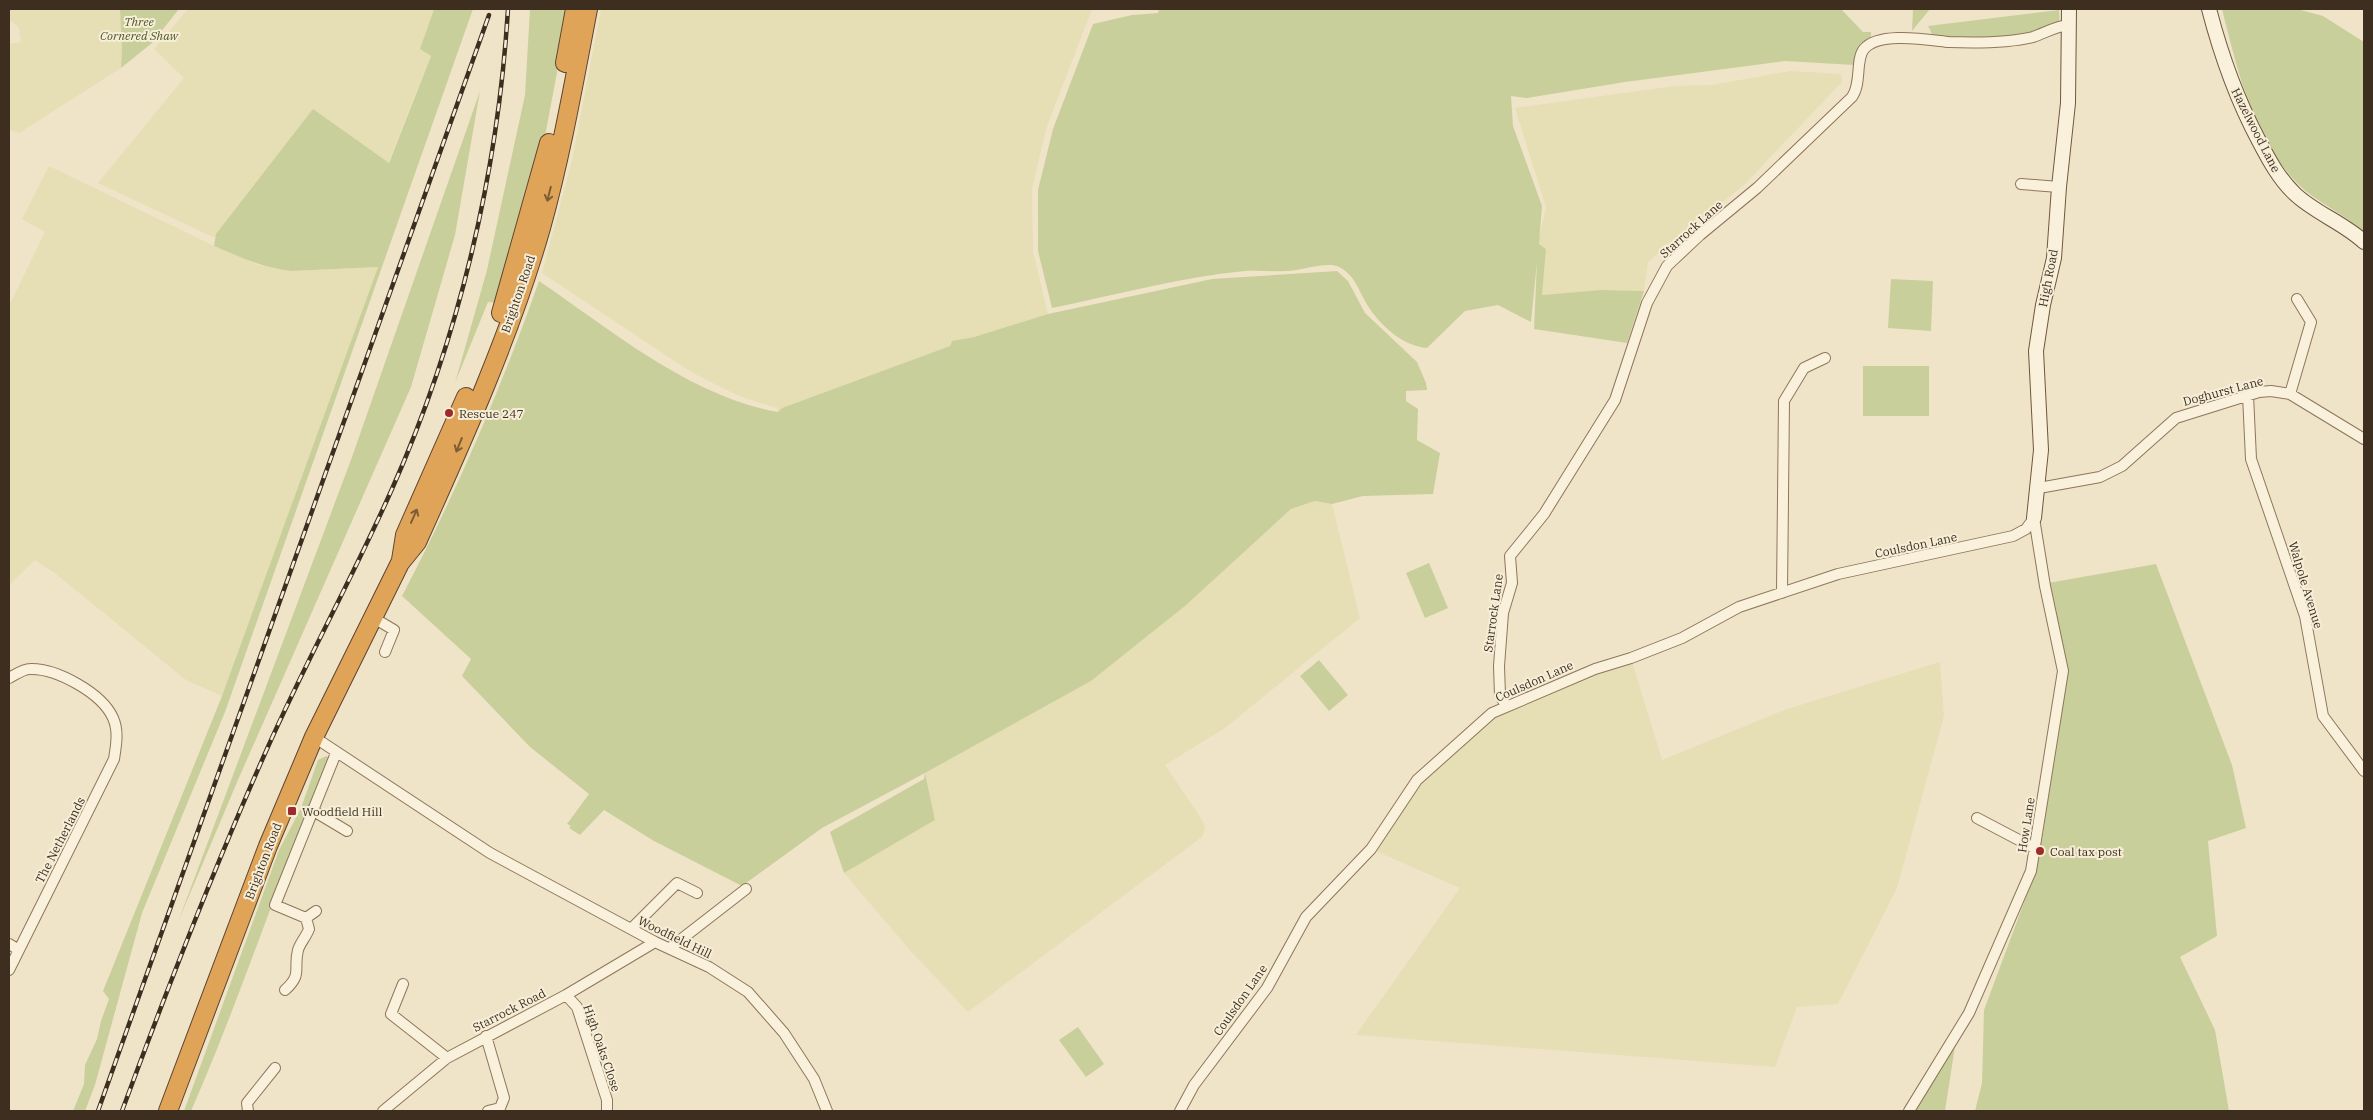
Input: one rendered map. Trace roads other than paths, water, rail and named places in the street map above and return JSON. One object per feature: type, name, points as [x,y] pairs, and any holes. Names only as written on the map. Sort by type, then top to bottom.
[{"type":"highway","name":"Brighton Road","points":[[400,563],[405,535],[500,316],[547,155],[575,9]]},
{"type":"highway","name":"Brighton Road","points":[[168,1111],[268,846],[314,737],[400,563],[417,542],[452,464],[507,328],[527,272],[559,157],[588,9]]},
{"type":"street","name":"High Road","points":[[2034,518],[2039,488],[2041,450],[2036,351],[2043,305],[2054,258],[2068,103],[2069,9]]},
{"type":"street","name":"Hazelwood Lane","points":[[2209,9],[2217,40],[2237,97],[2272,166],[2286,186],[2298,197],[2364,242]]},
{"type":"street","name":"Starrock Lane","points":[[1506,706],[1500,695],[1499,666],[1503,614],[1512,583],[1510,556],[1544,514],[1615,400],[1647,303],[1667,266],[1700,235],[1757,188],[1852,96],[1858,86],[1862,54],[1868,46],[1891,38],[1906,37],[1951,42],[2013,40],[2032,37],[2069,25]]},
{"type":"street","points":[[2021,184],[2059,187]]},
{"type":"street","points":[[2290,394],[2311,322],[2297,299]]},
{"type":"street","points":[[1782,592],[1784,401],[1804,368],[1825,358]]},
{"type":"street","name":"Doghurst Lane","points":[[2039,488],[2100,477],[2122,466],[2176,418],[2248,395],[2271,391],[2290,394],[2364,438]]},
{"type":"street","name":"Walpole Avenue","points":[[2248,395],[2251,459],[2305,616],[2323,716],[2364,771]]},
{"type":"street","name":"Coulsdon Lane","points":[[1180,1111],[1194,1085],[1267,988],[1306,917],[1371,849],[1409,790],[1428,769],[1492,713],[1595,668],[1682,638],[1730,611],[1782,592],[1838,574],[2012,536],[2026,529],[2034,518]]},
{"type":"street","name":"How Lane","points":[[1909,1111],[1969,1013],[2031,871],[2036,849],[2063,671],[2045,586],[2034,518]]},
{"type":"street","points":[[372,617],[394,630],[385,652]]},
{"type":"street","name":"The Netherlands","points":[[9,678],[27,668],[51,670],[69,679],[104,704],[113,718],[117,737],[114,760],[9,970]]},
{"type":"street","name":"Woodfield Hill","points":[[314,737],[490,853],[655,942],[709,967],[748,992],[784,1033],[814,1080],[827,1111]]},
{"type":"street","points":[[306,918],[275,905],[336,752]]},
{"type":"street","points":[[312,810],[347,831]]},
{"type":"street","points":[[1977,818],[2036,849]]},
{"type":"street","points":[[631,929],[677,883],[697,893]]},
{"type":"street","points":[[670,948],[746,889]]},
{"type":"street","points":[[306,918],[316,911]]},
{"type":"street","points":[[285,990],[294,982],[298,968],[298,949],[306,939],[309,929],[306,918]]},
{"type":"street","name":"Starrock Road","points":[[383,1111],[447,1058],[566,995],[655,942]]},
{"type":"street","points":[[9,944],[19,950]]},
{"type":"street","points":[[403,984],[391,1014],[447,1058]]},
{"type":"street","name":"High Oaks Close","points":[[566,995],[576,1007],[590,1044],[608,1111]]},
{"type":"street","points":[[486,1036],[504,1098],[500,1110],[488,1111]]},
{"type":"street","points":[[248,1111],[247,1103],[275,1068]]},
{"type":"railway","points":[[122,1111],[156,1020],[247,794],[282,716],[392,489],[416,432],[437,373],[456,314],[485,193],[503,71],[508,9]]},
{"type":"railway","points":[[98,1111],[489,15]]},
{"type":"place","name":"Rescue 247","points":[[449,413]]},
{"type":"place","name":"Woodfield Hill","points":[[292,811]]},
{"type":"place","name":"Coal tax post","points":[[2040,851]]},
{"type":"park label","name":"Three Cornered Shaw","points":[[139,28]]}]
